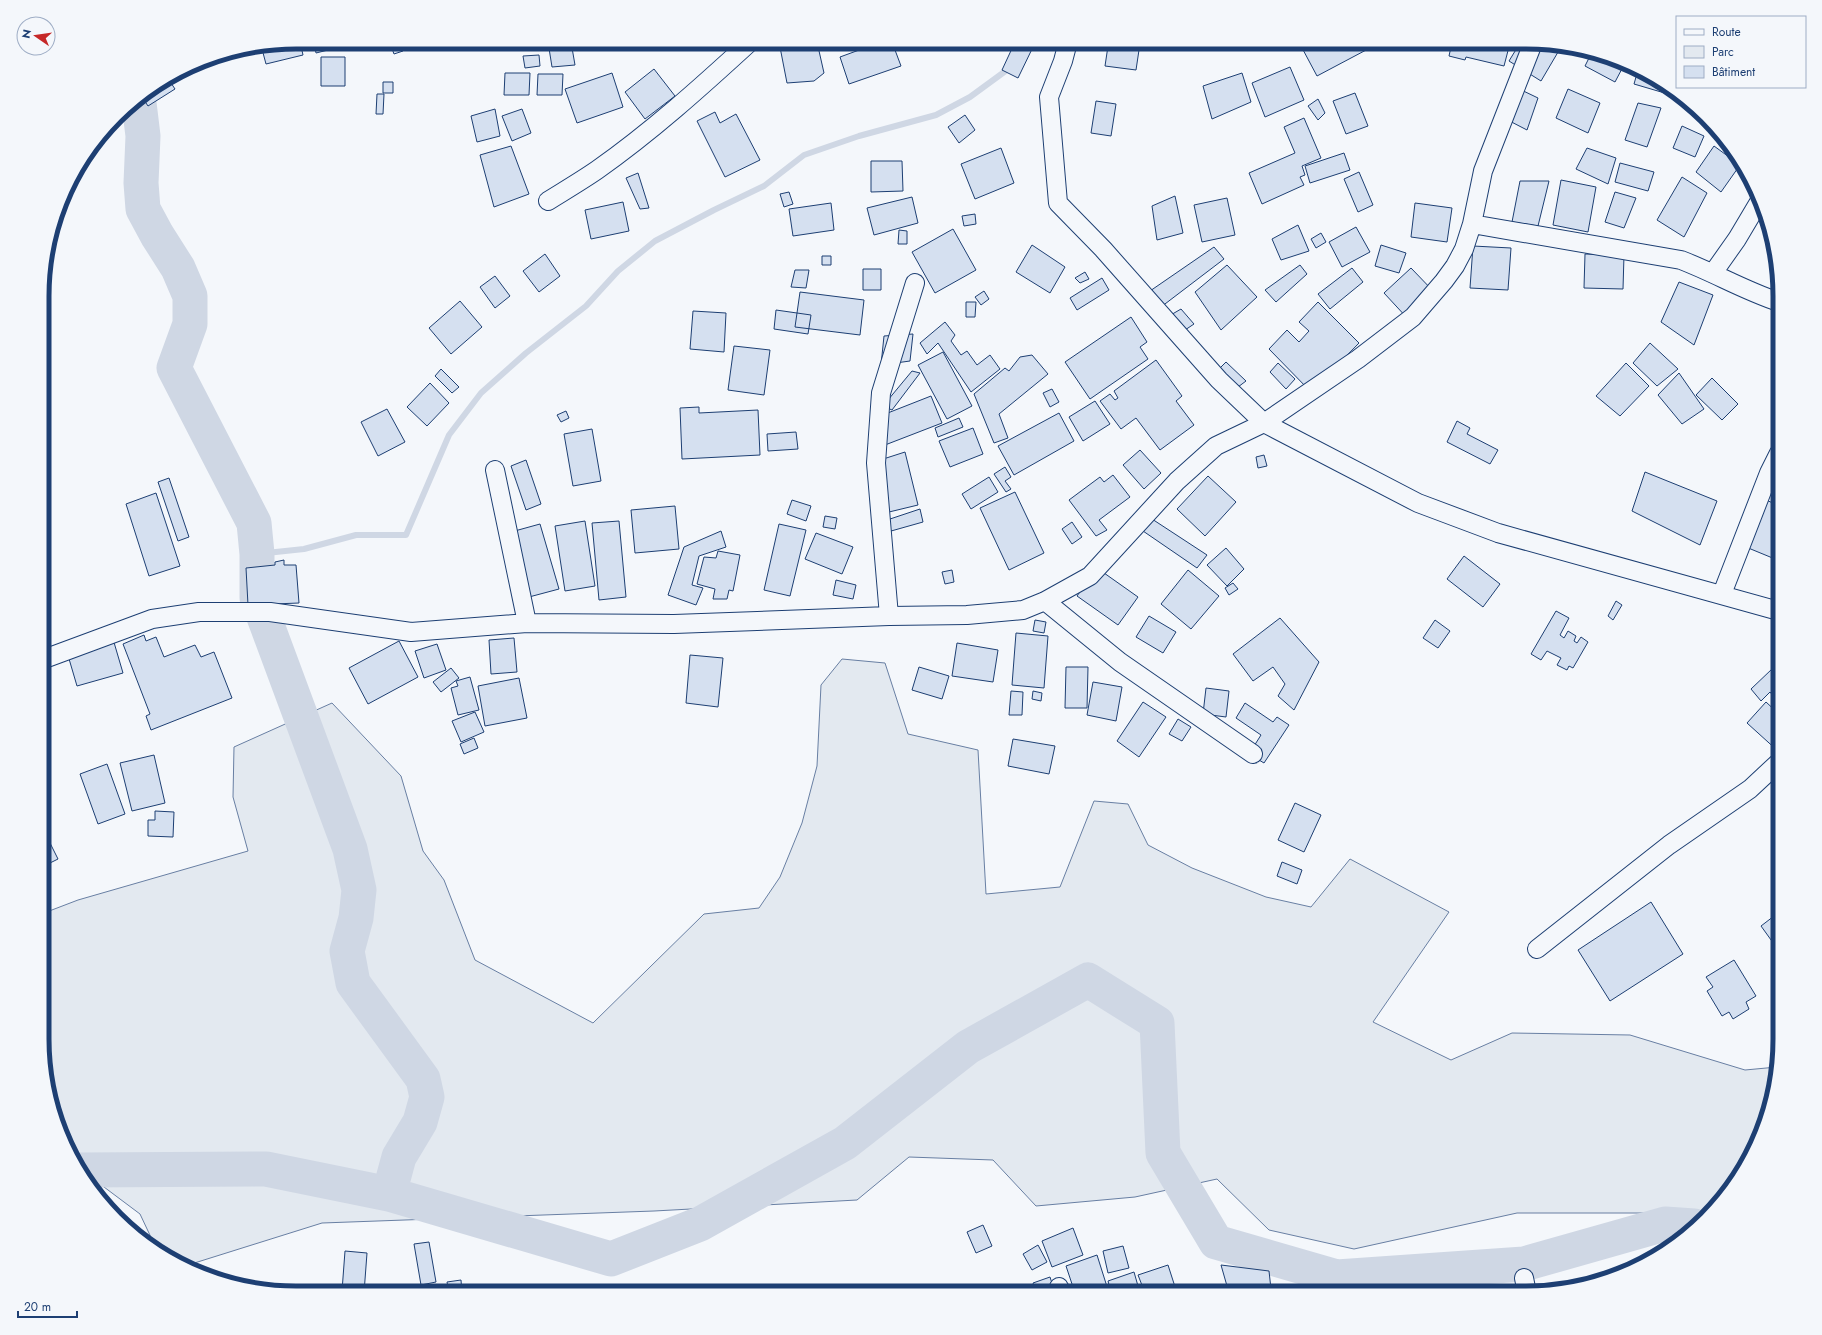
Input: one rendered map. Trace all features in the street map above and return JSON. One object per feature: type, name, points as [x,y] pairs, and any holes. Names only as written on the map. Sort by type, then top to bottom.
[{"type":"street","points":[[548,202],[596,171],[638,138],[698,89],[742,49]]},
{"type":"street","points":[[1066,49],[1049,97],[1058,203],[1103,249],[1219,380],[1264,423],[1418,503],[1498,533],[1773,609]]},
{"type":"street","points":[[49,656],[152,619],[199,612],[263,612],[411,632],[528,623],[674,624],[889,616],[967,615],[1023,610],[1045,601],[1090,576],[1177,481],[1216,446],[1264,423],[1358,359],[1413,317],[1455,266],[1464,249],[1472,224],[1483,171],[1530,49]]},
{"type":"street","points":[[1713,273],[1737,239],[1756,207]]},
{"type":"street","points":[[1472,224],[1681,260],[1713,273],[1752,293],[1773,300]]},
{"type":"street","points":[[889,616],[876,462],[881,393],[915,283]]},
{"type":"street","points":[[1722,594],[1773,466]]},
{"type":"street","points":[[494,470],[528,623]]},
{"type":"street","points":[[1045,601],[1120,662],[1253,754]]},
{"type":"street","points":[[1537,949],[1670,845],[1750,789],[1773,768]]},
{"type":"green space","points":[[842,659],[885,663],[908,734],[978,750],[986,894],[1060,887],[1094,801],[1128,804],[1148,845],[1192,868],[1266,897],[1311,907],[1350,859],[1449,912],[1373,1022],[1451,1060],[1512,1033],[1630,1035],[1745,1070],[1771,1068],[1765,1103],[1754,1133],[1740,1162],[1722,1189],[1702,1213],[1517,1213],[1354,1249],[1269,1230],[1217,1179],[1135,1197],[1036,1206],[993,1160],[909,1157],[857,1200],[654,1211],[322,1223],[194,1263],[173,1253],[152,1239],[140,1214],[91,1176],[75,1148],[62,1118],[57,1103],[51,1071],[49,1039],[49,911],[78,900],[248,851],[233,797],[234,747],[332,703],[401,776],[423,851],[444,880],[475,960],[593,1023],[704,914],[759,908],[780,877],[802,823],[817,766],[821,685]]},
{"type":"building","points":[[302,49],[303,55],[266,64],[263,51]]},
{"type":"building","points":[[315,49],[332,49],[316,53]]},
{"type":"building","points":[[392,49],[402,49],[403,51],[394,54]]},
{"type":"building","points":[[549,49],[572,49],[575,65],[552,67]]},
{"type":"building","points":[[780,49],[819,49],[824,73],[814,81],[787,83]]},
{"type":"building","points":[[862,49],[895,49],[901,66],[849,84],[840,57]]},
{"type":"building","points":[[1012,49],[1032,49],[1018,78],[1002,70]]},
{"type":"building","points":[[1108,49],[1139,50],[1136,70],[1105,66]]},
{"type":"building","points":[[1303,49],[1368,49],[1317,76]]},
{"type":"building","points":[[1451,49],[1508,49],[1504,66],[1466,57],[1465,60],[1449,56]]},
{"type":"building","points":[[1516,49],[1559,51],[1541,81],[1509,61]]},
{"type":"building","points":[[539,55],[540,66],[525,68],[523,56]]},
{"type":"building","points":[[321,57],[345,57],[345,86],[321,86]]},
{"type":"building","points":[[1590,57],[1622,69],[1615,82],[1585,66]]},
{"type":"building","points":[[1290,67],[1304,100],[1265,117],[1252,83]]},
{"type":"building","points":[[654,69],[675,96],[645,119],[625,92]]},
{"type":"building","points":[[505,73],[530,73],[529,95],[504,95]]},
{"type":"building","points":[[612,73],[623,107],[577,123],[565,89]]},
{"type":"building","points":[[1242,73],[1251,102],[1212,119],[1203,86]]},
{"type":"building","points":[[538,74],[563,74],[562,95],[537,95]]},
{"type":"building","points":[[1636,76],[1667,94],[1634,84]]},
{"type":"building","points":[[383,82],[393,82],[393,93],[383,93]]},
{"type":"building","points":[[171,83],[175,89],[148,106],[145,101]]},
{"type":"building","points":[[1513,86],[1538,98],[1527,130],[1496,114]]},
{"type":"building","points":[[1568,89],[1600,103],[1588,133],[1556,118]]},
{"type":"building","points":[[1355,93],[1368,126],[1346,134],[1333,101]]},
{"type":"building","points":[[377,94],[384,94],[383,114],[376,114]]},
{"type":"building","points":[[1318,99],[1325,113],[1318,120],[1308,106]]},
{"type":"building","points":[[1096,101],[1116,104],[1111,136],[1091,133]]},
{"type":"building","points":[[1638,103],[1661,108],[1647,147],[1625,140]]},
{"type":"building","points":[[495,109],[500,136],[477,142],[471,116]]},
{"type":"building","points":[[522,109],[531,133],[512,141],[502,116]]},
{"type":"building","points":[[715,112],[720,123],[736,114],[760,160],[725,177],[697,121]]},
{"type":"building","points":[[965,115],[975,130],[959,143],[948,127]]},
{"type":"building","points":[[1304,118],[1321,158],[1302,166],[1305,175],[1300,177],[1304,185],[1262,204],[1249,173],[1295,153],[1284,127]]},
{"type":"building","points":[[1682,126],[1704,136],[1695,157],[1673,148]]},
{"type":"building","points":[[511,146],[529,194],[494,207],[480,155]]},
{"type":"building","points":[[1714,146],[1730,158],[1737,169],[1721,192],[1696,172]]},
{"type":"building","points":[[1001,148],[1014,183],[975,199],[961,164]]},
{"type":"building","points":[[1587,148],[1616,158],[1608,184],[1576,169]]},
{"type":"building","points":[[1344,153],[1350,170],[1310,183],[1305,166]]},
{"type":"building","points":[[871,161],[902,161],[903,191],[871,192]]},
{"type":"building","points":[[1620,163],[1654,172],[1648,191],[1615,182]]},
{"type":"building","points":[[1359,172],[1373,205],[1358,212],[1344,179]]},
{"type":"building","points":[[638,173],[649,208],[640,209],[626,178]]},
{"type":"building","points":[[1682,177],[1707,193],[1684,237],[1657,220]]},
{"type":"building","points":[[1561,180],[1596,187],[1588,232],[1553,225]]},
{"type":"building","points":[[1520,181],[1549,181],[1538,226],[1512,222]]},
{"type":"building","points":[[789,192],[793,204],[784,207],[780,194]]},
{"type":"building","points":[[1615,192],[1636,198],[1624,228],[1605,222]]},
{"type":"building","points":[[1175,196],[1183,233],[1157,240],[1152,206]]},
{"type":"building","points":[[912,197],[918,223],[874,235],[867,208]]},
{"type":"building","points":[[1227,198],[1235,235],[1202,242],[1194,205]]},
{"type":"building","points":[[623,202],[629,231],[591,239],[585,210]]},
{"type":"building","points":[[831,203],[834,230],[793,236],[789,209]]},
{"type":"building","points":[[1415,203],[1452,208],[1447,242],[1411,237]]},
{"type":"building","points":[[975,214],[976,224],[964,226],[962,216]]},
{"type":"building","points":[[1298,225],[1309,251],[1281,260],[1272,239]]},
{"type":"building","points":[[1356,227],[1370,252],[1342,267],[1329,242]]},
{"type":"building","points":[[953,229],[976,270],[935,293],[912,252]]},
{"type":"building","points":[[899,230],[907,231],[907,244],[898,244]]},
{"type":"building","points":[[1321,233],[1326,242],[1316,248],[1311,239]]},
{"type":"building","points":[[1032,245],[1065,267],[1050,293],[1016,272]]},
{"type":"building","points":[[1381,245],[1406,253],[1399,273],[1375,266]]},
{"type":"building","points":[[1473,246],[1511,248],[1508,290],[1470,288]]},
{"type":"building","points":[[1214,247],[1224,259],[1161,307],[1150,291]]},
{"type":"building","points":[[545,254],[560,276],[539,292],[523,271]]},
{"type":"building","points":[[1585,254],[1624,255],[1623,289],[1584,288]]},
{"type":"building","points":[[822,256],[831,256],[831,265],[822,265]]},
{"type":"building","points":[[1227,265],[1257,297],[1221,330],[1195,292]]},
{"type":"building","points":[[1300,265],[1307,274],[1276,302],[1265,290]]},
{"type":"building","points":[[1352,268],[1363,282],[1330,309],[1318,294]]},
{"type":"building","points":[[1411,268],[1436,294],[1409,320],[1384,293]]},
{"type":"building","points":[[863,269],[881,269],[881,290],[863,290]]},
{"type":"building","points":[[795,270],[809,270],[806,288],[791,287]]},
{"type":"building","points":[[1085,272],[1089,279],[1080,283],[1075,278]]},
{"type":"building","points":[[495,276],[510,296],[495,308],[480,287]]},
{"type":"building","points":[[1102,278],[1109,290],[1077,310],[1070,298]]},
{"type":"building","points":[[1679,282],[1713,295],[1694,345],[1661,322]]},
{"type":"building","points":[[984,291],[989,299],[981,305],[975,297]]},
{"type":"building","points":[[800,292],[864,300],[860,335],[795,327]]},
{"type":"building","points":[[460,301],[482,327],[451,354],[429,328]]},
{"type":"building","points":[[966,302],[976,302],[975,317],[966,317]]},
{"type":"building","points":[[1318,302],[1359,343],[1311,392],[1269,349],[1287,330],[1299,342],[1309,331],[1299,322]]},
{"type":"building","points":[[1181,309],[1194,324],[1182,332],[1169,316]]},
{"type":"building","points":[[776,310],[811,315],[808,334],[774,329]]},
{"type":"building","points":[[693,311],[726,313],[724,352],[690,349]]},
{"type":"building","points":[[1131,317],[1147,342],[1140,347],[1148,359],[1090,399],[1065,362]]},
{"type":"building","points":[[945,322],[955,335],[951,341],[961,355],[967,351],[977,365],[990,355],[1000,369],[971,392],[938,343],[927,354],[920,343]]},
{"type":"building","points":[[913,334],[910,361],[881,365],[884,336]]},
{"type":"building","points":[[1650,343],[1678,369],[1657,386],[1633,363]]},
{"type":"building","points":[[734,346],[770,350],[764,395],[728,390]]},
{"type":"building","points":[[943,352],[972,406],[947,419],[918,365]]},
{"type":"building","points":[[1032,355],[1048,374],[999,414],[1008,438],[994,443],[974,394],[1005,368],[1009,371],[1020,357]]},
{"type":"building","points":[[1156,360],[1182,396],[1176,401],[1194,425],[1160,450],[1136,418],[1121,429],[1100,401],[1110,394],[1115,400],[1118,398],[1114,391]]},
{"type":"building","points":[[1226,362],[1246,381],[1234,390],[1217,371]]},
{"type":"building","points":[[1278,363],[1295,379],[1286,389],[1270,372]]},
{"type":"building","points":[[1626,363],[1649,386],[1620,416],[1596,396]]},
{"type":"building","points":[[441,369],[459,387],[452,393],[435,376]]},
{"type":"building","points":[[912,371],[920,373],[892,410],[883,406]]},
{"type":"building","points":[[1679,373],[1704,409],[1682,424],[1658,395]]},
{"type":"building","points":[[1712,378],[1738,404],[1722,420],[1696,395]]},
{"type":"building","points":[[430,383],[449,403],[427,426],[407,407]]},
{"type":"building","points":[[1052,389],[1059,402],[1050,407],[1043,393]]},
{"type":"building","points":[[931,396],[942,423],[885,445],[875,418]]},
{"type":"building","points":[[1095,401],[1110,424],[1083,441],[1069,417]]},
{"type":"building","points":[[699,407],[699,413],[758,410],[760,455],[682,459],[680,408]]},
{"type":"building","points":[[387,409],[405,442],[378,456],[361,422]]},
{"type":"building","points":[[566,411],[569,418],[561,422],[557,415]]},
{"type":"building","points":[[1059,413],[1074,441],[1014,475],[998,446]]},
{"type":"building","points":[[959,418],[963,427],[938,437],[935,428]]},
{"type":"building","points":[[1457,421],[1470,428],[1467,434],[1498,450],[1490,464],[1447,442]]},
{"type":"building","points":[[973,428],[983,454],[950,467],[939,441]]},
{"type":"building","points":[[592,429],[601,481],[573,486],[564,434]]},
{"type":"building","points":[[796,432],[798,449],[768,451],[767,434]]},
{"type":"building","points":[[1140,450],[1161,473],[1144,489],[1123,465]]},
{"type":"building","points":[[905,452],[918,505],[889,512],[877,461]]},
{"type":"building","points":[[1264,455],[1267,466],[1258,468],[1256,457]]},
{"type":"building","points":[[526,460],[541,504],[526,510],[511,466]]},
{"type":"building","points":[[1005,467],[1011,477],[1005,481],[1011,489],[1006,492],[994,474]]},
{"type":"building","points":[[1645,472],[1717,501],[1700,545],[1632,511]]},
{"type":"building","points":[[1113,475],[1130,497],[1099,520],[1107,530],[1096,536],[1069,500],[1100,477],[1104,482]]},
{"type":"building","points":[[1208,476],[1236,502],[1205,536],[1177,509]]},
{"type":"building","points":[[989,477],[998,492],[971,509],[962,494]]},
{"type":"building","points":[[169,478],[189,537],[178,541],[158,482]]},
{"type":"building","points":[[1015,492],[1044,553],[1009,570],[980,508]]},
{"type":"building","points":[[156,493],[180,566],[149,576],[126,504]]},
{"type":"building","points":[[1760,497],[1773,503],[1773,558],[1741,545]]},
{"type":"building","points":[[792,500],[811,506],[806,521],[787,514]]},
{"type":"building","points":[[675,506],[679,549],[635,553],[631,510]]},
{"type":"building","points":[[920,509],[923,522],[884,533],[881,522]]},
{"type":"building","points":[[825,516],[837,518],[835,529],[823,527]]},
{"type":"building","points":[[1152,519],[1207,555],[1197,568],[1143,531]]},
{"type":"building","points":[[585,521],[595,586],[565,591],[555,526]]},
{"type":"building","points":[[619,521],[626,597],[599,600],[592,523]]},
{"type":"building","points":[[1072,522],[1082,537],[1072,544],[1062,529]]},
{"type":"building","points":[[540,524],[559,589],[529,597],[511,532]]},
{"type":"building","points":[[779,524],[806,530],[790,596],[764,590]]},
{"type":"building","points":[[721,531],[726,547],[699,556],[692,585],[703,588],[696,605],[668,595],[684,547]]},
{"type":"building","points":[[816,533],[853,547],[842,574],[805,559]]},
{"type":"building","points":[[1226,548],[1244,569],[1227,586],[1207,565]]},
{"type":"building","points":[[718,551],[740,555],[733,591],[729,590],[727,599],[713,599],[715,589],[697,584],[704,557],[716,558]]},
{"type":"building","points":[[1464,556],[1500,584],[1483,607],[1447,579]]},
{"type":"building","points":[[284,560],[284,565],[296,565],[299,603],[248,605],[246,568],[275,565],[275,562]]},
{"type":"building","points":[[1097,568],[1138,597],[1118,625],[1077,596]]},
{"type":"building","points":[[952,570],[954,582],[945,584],[942,572]]},
{"type":"building","points":[[1188,570],[1219,596],[1191,629],[1161,604]]},
{"type":"building","points":[[836,580],[856,585],[853,599],[833,595]]},
{"type":"building","points":[[1233,583],[1238,589],[1229,595],[1225,588]]},
{"type":"building","points":[[1616,601],[1622,605],[1613,620],[1608,616]]},
{"type":"building","points":[[1556,611],[1569,618],[1560,635],[1564,638],[1568,631],[1576,636],[1574,641],[1577,643],[1581,637],[1588,642],[1573,668],[1569,666],[1567,670],[1557,665],[1561,658],[1547,651],[1541,660],[1531,654]]},
{"type":"building","points":[[1149,616],[1176,632],[1163,653],[1136,637]]},
{"type":"building","points":[[1280,618],[1319,662],[1294,710],[1278,696],[1285,684],[1273,667],[1253,681],[1233,654]]},
{"type":"building","points":[[1035,620],[1046,622],[1044,633],[1033,631]]},
{"type":"building","points":[[1435,620],[1450,631],[1438,648],[1423,638]]},
{"type":"building","points":[[1016,633],[1048,636],[1044,688],[1012,685]]},
{"type":"building","points":[[144,635],[146,641],[156,637],[164,657],[195,645],[201,657],[214,652],[232,698],[151,730],[146,716],[150,714],[123,644]]},
{"type":"building","points":[[514,638],[517,672],[491,674],[489,640]]},
{"type":"building","points":[[113,639],[123,673],[77,686],[67,652]]},
{"type":"building","points":[[399,641],[418,677],[368,704],[349,668]]},
{"type":"building","points":[[957,643],[998,650],[993,682],[952,676]]},
{"type":"building","points":[[437,644],[446,670],[424,678],[415,651]]},
{"type":"building","points":[[690,655],[723,658],[718,707],[686,703]]},
{"type":"building","points":[[919,667],[949,676],[942,699],[912,690]]},
{"type":"building","points":[[1066,667],[1088,667],[1087,708],[1065,708]]},
{"type":"building","points":[[451,668],[459,678],[441,692],[433,682]]},
{"type":"building","points":[[1772,669],[1773,696],[1770,692],[1761,701],[1751,689]]},
{"type":"building","points":[[470,677],[479,710],[458,715],[451,688],[458,686],[456,681]]},
{"type":"building","points":[[519,678],[527,718],[485,726],[478,686]]},
{"type":"building","points":[[1093,682],[1122,687],[1116,721],[1087,715]]},
{"type":"building","points":[[1206,688],[1229,691],[1226,717],[1203,714]]},
{"type":"building","points":[[1011,691],[1023,692],[1022,715],[1009,715]]},
{"type":"building","points":[[1033,691],[1042,693],[1041,701],[1032,699]]},
{"type":"building","points":[[1143,702],[1166,717],[1139,757],[1117,741]]},
{"type":"building","points":[[1766,702],[1773,708],[1773,747],[1747,723]]},
{"type":"building","points":[[1245,703],[1273,722],[1277,717],[1289,725],[1264,763],[1249,754],[1261,735],[1236,718]]},
{"type":"building","points":[[475,712],[484,732],[461,742],[452,721]]},
{"type":"building","points":[[1178,719],[1191,727],[1182,741],[1169,734]]},
{"type":"building","points":[[474,738],[478,748],[464,754],[460,744]]},
{"type":"building","points":[[1013,739],[1055,746],[1049,774],[1008,766]]},
{"type":"building","points":[[154,755],[165,803],[132,811],[120,763]]},
{"type":"building","points":[[107,764],[125,814],[98,824],[80,774]]},
{"type":"building","points":[[1295,803],[1321,815],[1304,852],[1278,840]]},
{"type":"building","points":[[155,811],[174,812],[173,837],[148,836],[148,820],[155,820]]},
{"type":"building","points":[[49,841],[58,859],[49,864]]},
{"type":"building","points":[[1282,862],[1302,870],[1297,884],[1277,876]]},
{"type":"building","points":[[1651,902],[1683,954],[1610,1001],[1578,950]]},
{"type":"building","points":[[1773,917],[1773,943],[1761,926]]},
{"type":"building","points":[[1734,960],[1756,996],[1746,1002],[1749,1009],[1733,1019],[1729,1012],[1722,1016],[1707,991],[1713,987],[1706,977]]},
{"type":"building","points":[[983,1225],[992,1246],[976,1253],[967,1232]]},
{"type":"building","points":[[1073,1228],[1083,1255],[1052,1267],[1042,1241]]},
{"type":"building","points":[[429,1242],[436,1282],[421,1285],[414,1244]]},
{"type":"building","points":[[1038,1245],[1047,1262],[1032,1270],[1023,1254]]},
{"type":"building","points":[[1123,1246],[1129,1268],[1108,1273],[1103,1251]]},
{"type":"building","points":[[345,1251],[367,1253],[365,1286],[342,1286]]},
{"type":"building","points":[[1097,1255],[1107,1286],[1073,1286],[1066,1266]]},
{"type":"building","points":[[1168,1265],[1175,1286],[1142,1286],[1138,1275]]},
{"type":"building","points":[[1221,1265],[1269,1271],[1271,1286],[1227,1286]]},
{"type":"building","points":[[1134,1272],[1138,1286],[1109,1286],[1108,1281]]},
{"type":"building","points":[[1050,1277],[1053,1286],[1034,1286],[1033,1283]]},
{"type":"building","points":[[461,1280],[461,1286],[448,1286],[447,1282]]},
{"type":"waterway","points":[[257,554],[304,549],[356,535],[406,535],[449,435],[481,393],[526,353],[586,306],[618,271],[655,241],[764,186],[804,155],[859,136],[936,115],[970,97],[1011,67]]},
{"type":"waterway","points":[[139,105],[143,136],[141,183],[143,209],[157,235],[178,268],[190,296],[190,324],[174,368],[254,523],[257,554],[257,598],[350,849],[359,890],[356,918],[347,951],[353,983],[423,1079],[427,1097],[420,1122],[399,1157],[389,1194]]},
{"type":"waterway","points":[[87,1170],[266,1169],[389,1194],[611,1259],[700,1224],[845,1143],[968,1047],[1088,980],[1157,1023],[1163,1153],[1216,1242],[1337,1277],[1524,1264],[1665,1224],[1688,1226]]}]
